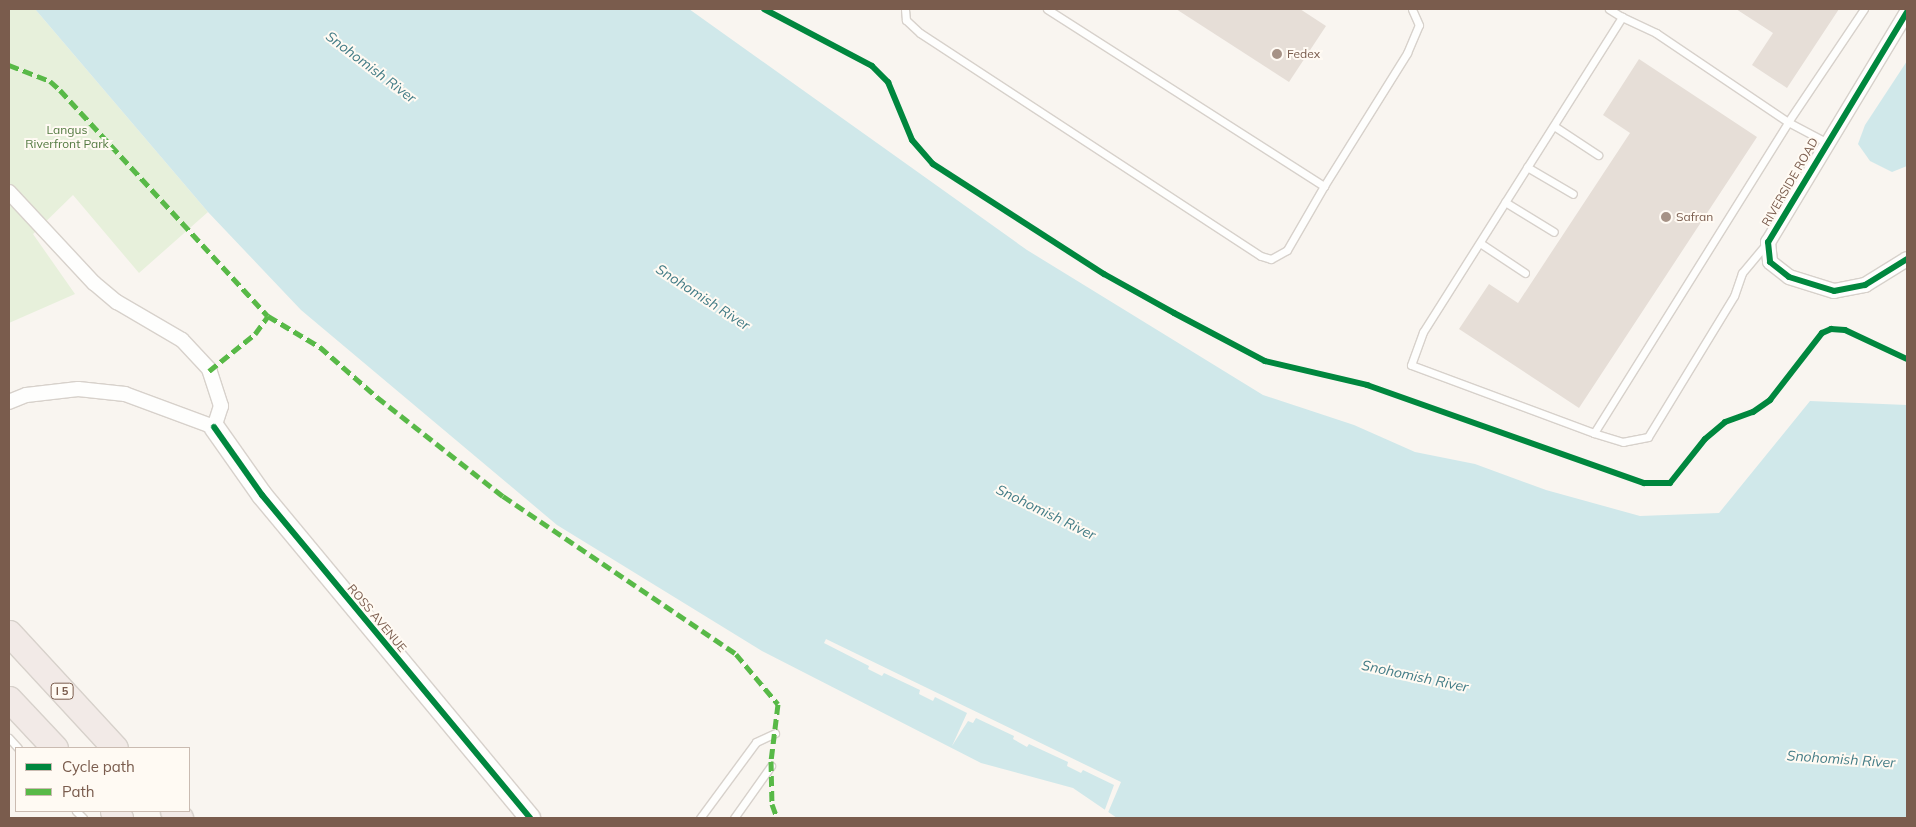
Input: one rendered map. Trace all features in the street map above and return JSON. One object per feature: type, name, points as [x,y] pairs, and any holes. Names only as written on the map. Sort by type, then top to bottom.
[{"type":"highway","name":"I 5","points":[[9,633],[114,747]]},
{"type":"highway","points":[[9,699],[53,747]]},
{"type":"street","name":"RIVERSIDE ROAD","points":[[1907,12],[1826,142],[1768,242],[1770,262],[1789,277],[1834,291],[1865,285],[1907,259]]},
{"type":"street","points":[[9,192],[94,283],[117,302],[182,340],[208,369],[221,406],[214,427],[125,394],[78,389],[26,395],[9,402]]},
{"type":"street","name":"ROSS AVENUE","points":[[214,427],[274,511],[530,818]]},
{"type":"lane","points":[[905,9],[906,20],[920,33],[1261,256],[1271,259],[1287,250],[1324,186],[1407,53],[1419,25],[1412,9]]},
{"type":"lane","points":[[1047,9],[1324,186]]},
{"type":"lane","points":[[1609,9],[1656,33],[1788,122],[1826,142]]},
{"type":"lane","points":[[1594,433],[1788,122],[1864,9]]},
{"type":"lane","points":[[1622,17],[1423,332],[1411,366],[1623,442],[1648,437],[1734,296],[1742,273],[1768,242]]},
{"type":"lane","points":[[1554,126],[1598,155]]},
{"type":"lane","points":[[1527,167],[1573,194]]},
{"type":"lane","points":[[1505,202],[1554,232]]},
{"type":"lane","points":[[1480,244],[1525,272]]},
{"type":"lane","points":[[700,818],[756,742],[775,733]]},
{"type":"lane","points":[[734,818],[771,766]]},
{"type":"green space","name":"Langus Riverfront Park","points":[[9,9],[35,9],[208,212],[139,273],[73,195],[33,234],[75,294],[9,323]]},
{"type":"water","name":"Snohomish River","points":[[35,9],[689,9],[1027,250],[1263,395],[1354,425],[1415,452],[1475,464],[1546,490],[1640,516],[1719,513],[1810,401],[1907,405],[1907,818],[1117,818],[1073,788],[981,763],[762,651],[557,525],[301,310],[208,212]]},
{"type":"water","points":[[1907,61],[1907,166],[1892,172],[1870,161],[1858,144],[1865,125]]},
{"type":"pier","points":[[826,639],[1121,782],[1107,815],[1104,812],[1114,785],[1083,770],[1081,773],[1067,766],[1068,762],[1029,744],[1027,747],[1013,739],[1014,736],[976,718],[973,723],[968,721],[952,746],[967,713],[935,697],[933,701],[919,694],[920,690],[884,673],[882,676],[868,669],[869,666],[824,643]]},
{"type":"building","name":"Fedex","points":[[1176,9],[1300,9],[1326,26],[1289,82]]},
{"type":"building","points":[[1736,9],[1839,9],[1787,88],[1752,65],[1773,33]]},
{"type":"building","points":[[1639,59],[1757,137],[1579,408],[1459,329],[1489,284],[1518,303],[1630,133],[1603,115]]},
{"type":"marked path","points":[[9,65],[50,81],[60,90],[268,316],[320,347],[377,397],[503,496],[736,654],[778,704],[771,761],[772,804],[777,818]]},
{"type":"marked path","points":[[209,371],[255,334],[268,316]]},
{"type":"cycle path","points":[[764,9],[872,66],[888,82],[912,140],[933,164],[1104,274],[1174,313],[1265,361],[1367,385],[1644,483],[1670,483],[1705,439],[1725,422],[1753,412],[1770,400],[1822,333],[1831,329],[1845,330],[1907,359]]},
{"type":"cycle path","points":[[1907,12],[1768,242],[1770,262],[1789,277],[1834,291],[1865,285],[1907,259]]},
{"type":"cycle path","points":[[214,427],[262,495],[530,818]]},
{"type":"place","name":"Fedex","points":[[1277,54]]},
{"type":"place","name":"Safran","points":[[1666,217]]}]
